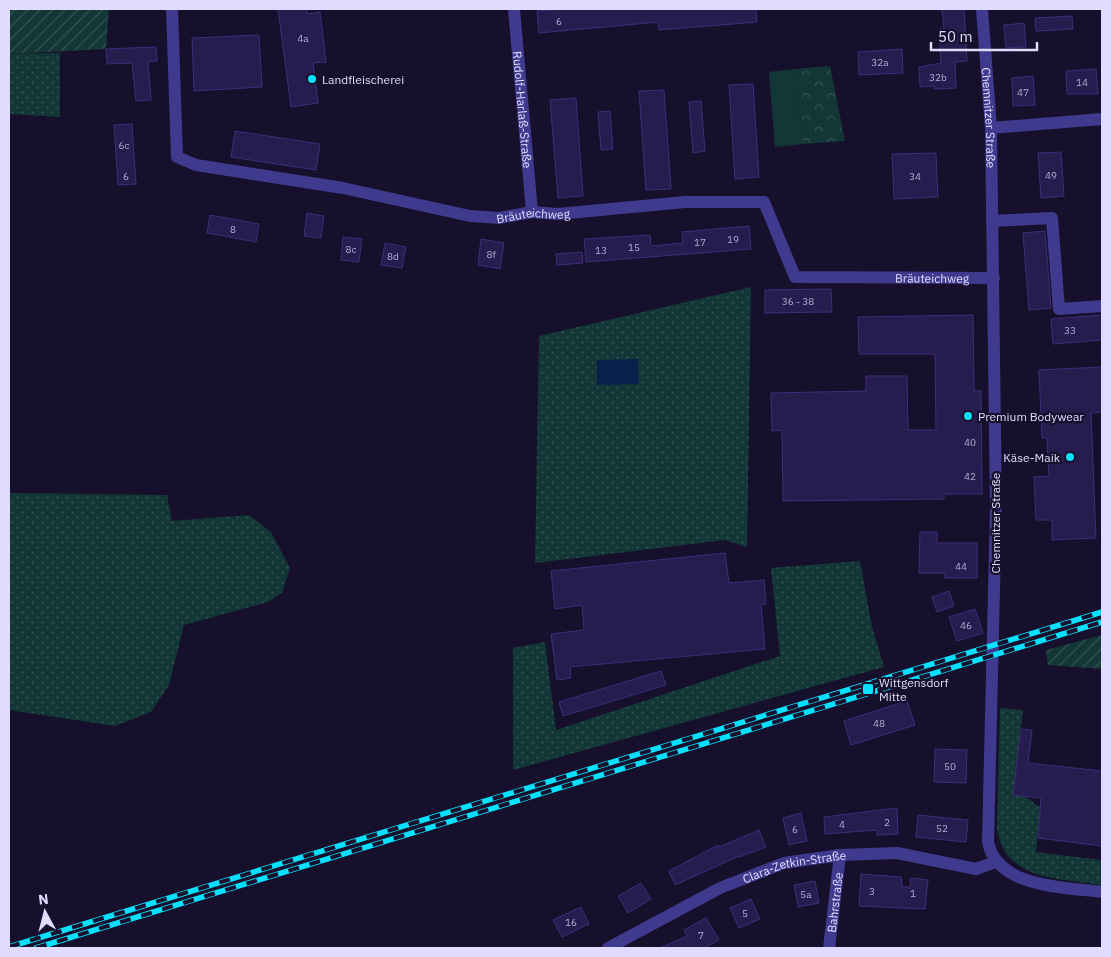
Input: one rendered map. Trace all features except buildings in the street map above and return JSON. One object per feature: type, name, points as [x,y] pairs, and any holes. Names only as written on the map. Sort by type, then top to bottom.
[{"type":"street","name":"Bräuteichweg","points":[[172,9],[177,157],[196,165],[343,188],[470,216],[499,218],[532,212],[558,214],[685,202],[764,202],[795,277],[994,278]]},
{"type":"street","name":"Rudolf-Harlaß-Straße","points":[[514,9],[532,212]]},
{"type":"street","name":"Chemnitzer Straße","points":[[982,9],[991,128],[994,278],[995,592],[988,842],[995,862]]},
{"type":"street","points":[[991,128],[1102,119]]},
{"type":"street","points":[[992,221],[1052,218],[1059,309],[1102,306]]},
{"type":"street","name":"Clara-Zetkin-Straße","points":[[608,948],[720,888],[784,863],[840,855],[897,853],[976,869],[995,862]]},
{"type":"street","name":"Bahrstraße","points":[[829,948],[840,855]]},
{"type":"street","points":[[995,862],[1005,871],[1024,879],[1102,892]]},
{"type":"green space","points":[[9,9],[109,9],[106,49],[9,54]]},
{"type":"green space","points":[[60,53],[60,117],[9,114],[9,54]]},
{"type":"green space","points":[[830,66],[845,141],[803,144],[795,69]]},
{"type":"green space","points":[[795,69],[803,144],[775,147],[769,72]]},
{"type":"green space","points":[[751,287],[747,547],[725,540],[535,563],[539,336]]},
{"type":"green space","points":[[9,493],[167,495],[172,521],[249,515],[271,532],[290,568],[282,593],[268,602],[184,625],[169,685],[151,712],[115,726],[9,710]]},
{"type":"green space","points":[[860,561],[872,627],[884,667],[513,770],[513,648],[545,642],[556,730],[780,656],[771,568]]},
{"type":"green space","points":[[1102,635],[1102,669],[1048,665],[1046,650]]},
{"type":"green space","points":[[1000,708],[1023,710],[1013,794],[1024,796],[1040,807],[1036,852],[1102,860],[1102,885],[1036,874],[1010,858],[1001,845],[997,827]]},
{"type":"water","points":[[638,359],[639,384],[597,385],[597,360]]},
{"type":"railway","points":[[9,947],[1102,612]]},
{"type":"railway","points":[[36,948],[1102,622]]},
{"type":"place","name":"Landfleischerei","points":[[312,79]]},
{"type":"place","name":"Premium Bodywear","points":[[968,416]]},
{"type":"place","name":"Käse-Maik","points":[[1070,457]]},
{"type":"place","name":"Wittgensdorf Mitte","points":[[868,689]]}]
